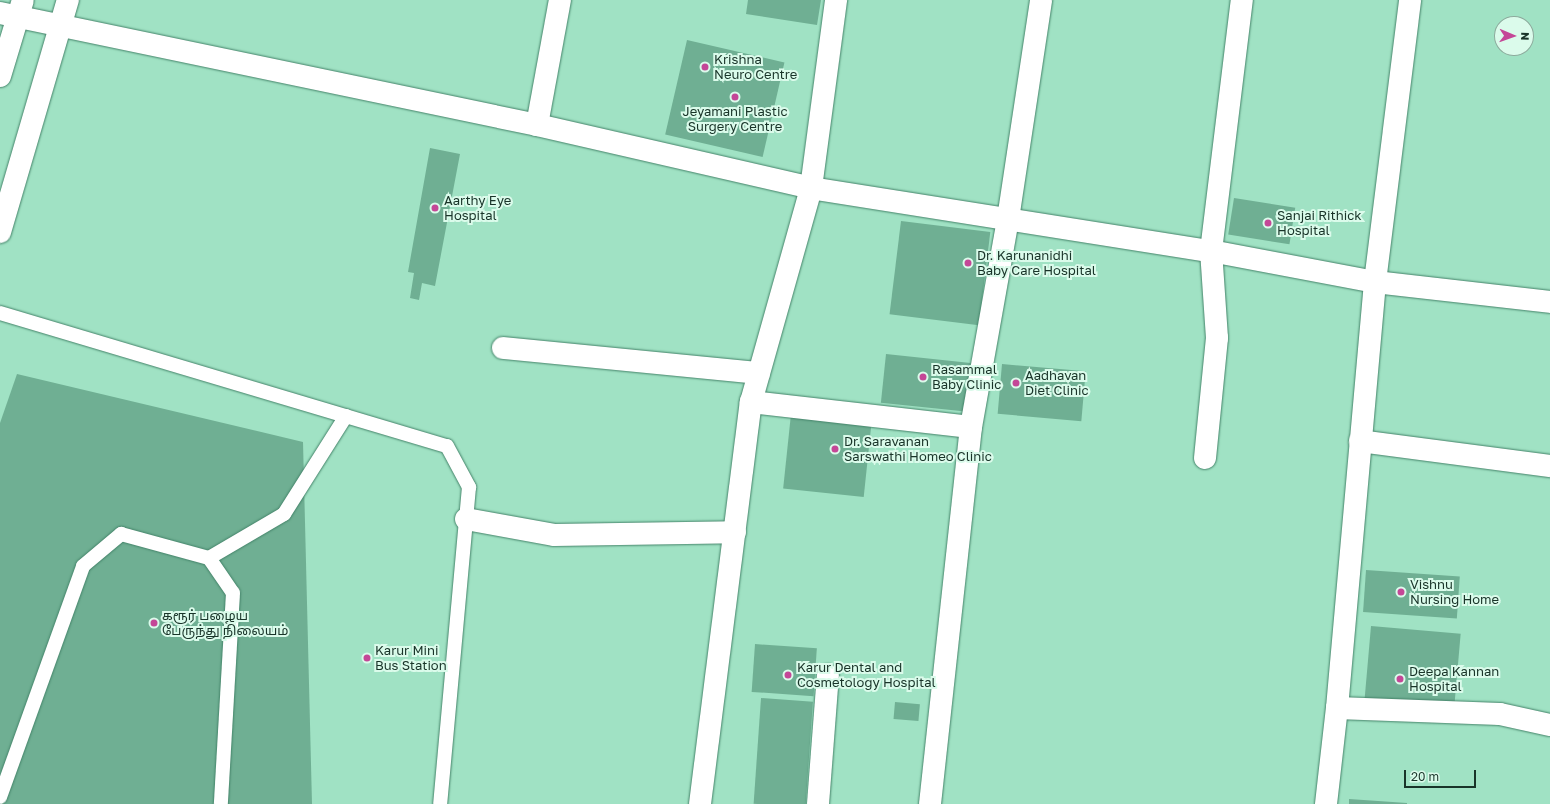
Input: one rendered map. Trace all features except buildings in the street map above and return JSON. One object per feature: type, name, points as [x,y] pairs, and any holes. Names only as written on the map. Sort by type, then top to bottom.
[{"type":"street","points":[[0,232],[68,0]]},
{"type":"street","points":[[537,125],[560,0]]},
{"type":"street","points":[[700,804],[751,402],[811,188],[836,0]]},
{"type":"street","points":[[930,804],[972,427],[1008,219],[1041,0]]},
{"type":"street","points":[[1205,458],[1217,338],[1211,251],[1242,0]]},
{"type":"street","points":[[1326,804],[1337,708],[1375,282],[1410,0]]},
{"type":"street","points":[[0,76],[14,10],[61,26],[537,125],[811,188],[1211,251],[1375,282],[1550,302]]},
{"type":"street","points":[[503,348],[760,373]]},
{"type":"street","points":[[751,402],[972,427]]},
{"type":"street","points":[[1360,441],[1550,466]]},
{"type":"street","points":[[466,519],[554,535],[735,532]]},
{"type":"street","points":[[818,804],[828,675]]},
{"type":"street","points":[[1337,708],[1500,714],[1550,725]]},
{"type":"lane","points":[[0,314],[447,446],[469,487],[440,804]]},
{"type":"lane","points":[[209,558],[284,514],[346,416]]},
{"type":"lane","points":[[0,797],[83,566],[121,534],[209,558],[233,592],[221,804]]},
{"type":"place","name":"Krishna Neuro Centre","points":[[705,67]]},
{"type":"place","name":"Jeyamani Plastic Surgery Centre","points":[[735,97]]},
{"type":"place","name":"Aarthy Eye Hospital","points":[[435,208]]},
{"type":"place","name":"Sanjai Rithick Hospital","points":[[1268,223]]},
{"type":"place","name":"Dr. Karunanidhi Baby Care Hospital","points":[[968,263]]},
{"type":"place","name":"Rasammal Baby Clinic","points":[[923,377]]},
{"type":"place","name":"Aadhavan Diet Clinic","points":[[1016,383]]},
{"type":"place","name":"Dr. Saravanan Sarswathi Homeo Clinic","points":[[835,449]]},
{"type":"place","name":"Vishnu Nursing Home","points":[[1401,592]]},
{"type":"place","name":"கரூர் பழைய பேருந்து நிலையம்","points":[[154,623]]},
{"type":"place","name":"Karur Mini Bus Station","points":[[367,658]]},
{"type":"place","name":"Karur Dental and Cosmetology Hospital","points":[[788,675]]},
{"type":"place","name":"Deepa Kannan Hospital","points":[[1400,679]]}]
